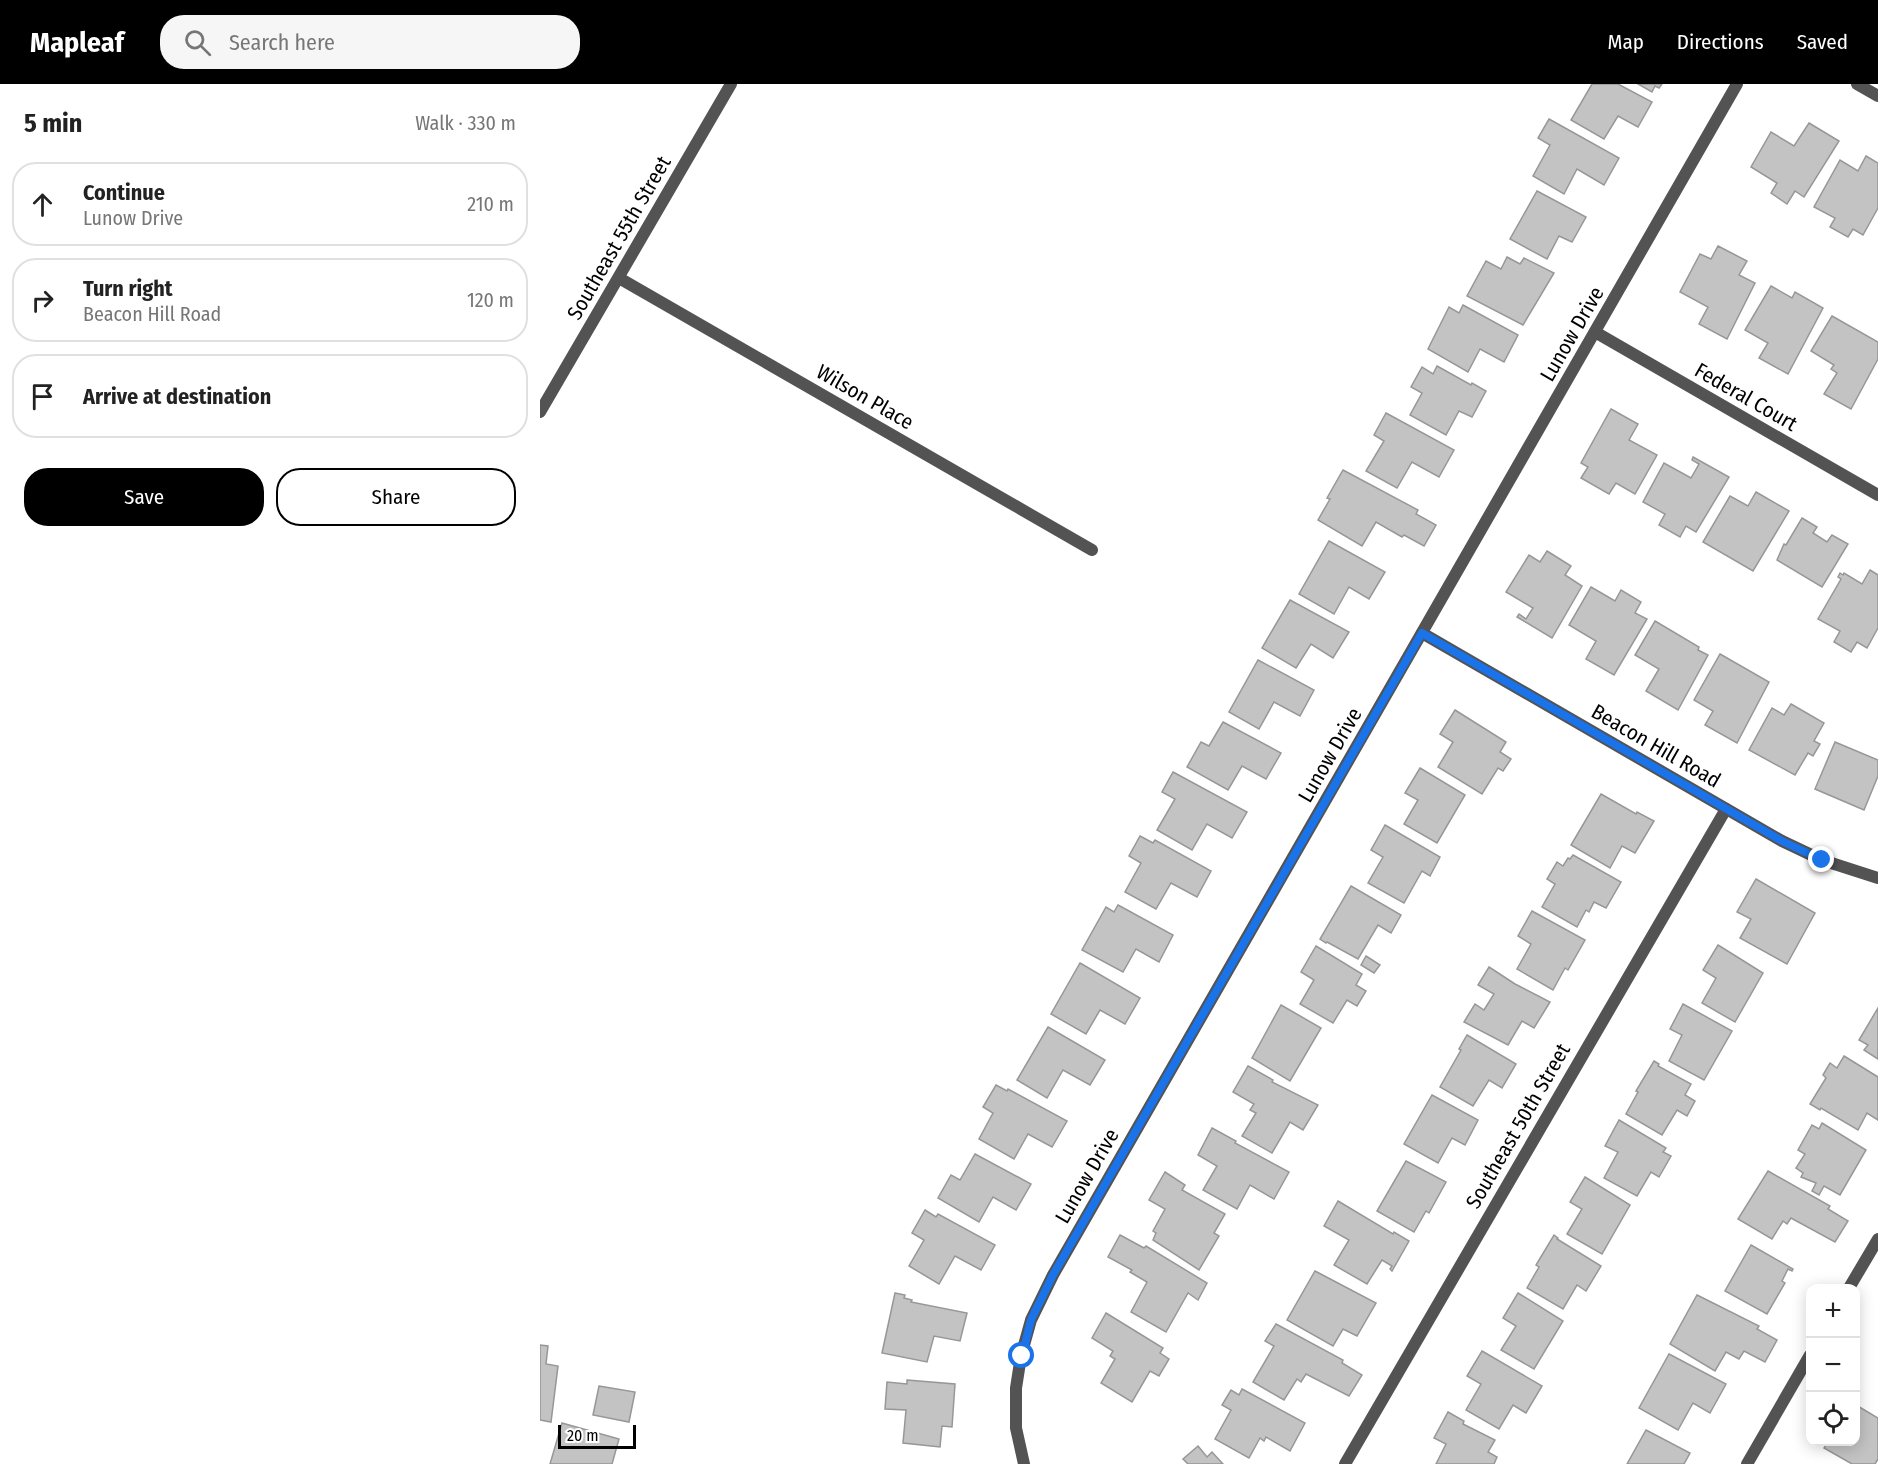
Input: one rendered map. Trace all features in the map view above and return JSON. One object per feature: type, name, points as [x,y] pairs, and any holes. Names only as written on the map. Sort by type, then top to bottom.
[{"type":"street","name":"Southeast 55th Street","points":[[540,412],[732,84]]},
{"type":"street","name":"Lunow Drive","points":[[1024,1464],[1016,1428],[1016,1388],[1031,1320],[1053,1275],[1737,84]]},
{"type":"street","points":[[1857,84],[1878,96]]},
{"type":"street","name":"Wilson Place","points":[[619,278],[1092,550]]},
{"type":"street","name":"Federal Court","points":[[1595,332],[1878,495]]},
{"type":"street","name":"Beacon Hill Road","points":[[1422,633],[1782,841],[1822,860],[1878,878]]},
{"type":"street","name":"Southeast 50th Street","points":[[1345,1464],[1726,809]]},
{"type":"street","points":[[1851,1284],[1878,1239]]},
{"type":"street","points":[[1747,1464],[1806,1362]]},
{"type":"building","points":[[1592,84],[1618,84],[1652,102],[1638,127],[1618,116],[1604,139],[1571,120]]},
{"type":"building","points":[[1638,84],[1662,84],[1659,88],[1655,86],[1652,92]]},
{"type":"building","points":[[1549,119],[1619,158],[1604,185],[1577,169],[1564,194],[1533,176],[1550,145],[1538,138]]},
{"type":"building","points":[[1809,123],[1839,141],[1804,197],[1795,191],[1787,204],[1771,193],[1777,183],[1751,167],[1771,132],[1794,146]]},
{"type":"building","points":[[1866,156],[1878,163],[1878,208],[1863,235],[1853,229],[1848,237],[1830,227],[1835,218],[1814,207],[1840,160],[1858,171]]},
{"type":"building","points":[[1537,191],[1586,217],[1572,242],[1559,236],[1547,259],[1510,239]]},
{"type":"building","points":[[1718,246],[1747,261],[1739,275],[1755,283],[1727,339],[1699,324],[1708,307],[1680,292],[1700,254],[1711,259]]},
{"type":"building","points":[[1507,257],[1520,264],[1524,258],[1554,273],[1523,325],[1467,296],[1486,261],[1501,269]]},
{"type":"building","points":[[1771,286],[1792,298],[1795,292],[1823,308],[1788,374],[1759,358],[1768,343],[1745,330]]},
{"type":"building","points":[[1463,305],[1518,335],[1504,362],[1480,349],[1468,372],[1428,349],[1449,307],[1459,313]]},
{"type":"building","points":[[1832,316],[1878,342],[1878,359],[1851,409],[1824,394],[1837,373],[1831,369],[1834,365],[1811,351]]},
{"type":"building","points":[[1437,366],[1486,391],[1472,417],[1459,411],[1446,435],[1410,415],[1422,393],[1411,387],[1422,367],[1433,374]]},
{"type":"building","points":[[1611,409],[1638,424],[1629,440],[1657,455],[1635,494],[1616,483],[1609,494],[1581,478],[1588,467],[1581,463]]},
{"type":"building","points":[[1386,413],[1454,450],[1439,477],[1412,462],[1397,488],[1366,471],[1384,441],[1374,435]]},
{"type":"building","points":[[1693,457],[1729,477],[1696,532],[1686,526],[1680,537],[1659,525],[1665,514],[1643,502],[1664,463],[1691,478],[1699,464],[1692,460]]},
{"type":"building","points":[[1343,470],[1418,510],[1416,514],[1436,525],[1424,546],[1376,522],[1362,546],[1318,520]]},
{"type":"building","points":[[1756,492],[1789,511],[1753,571],[1703,542],[1730,496],[1748,506]]},
{"type":"building","points":[[1802,518],[1817,527],[1813,533],[1827,542],[1832,535],[1848,544],[1822,587],[1777,560],[1784,544],[1786,545]]},
{"type":"building","points":[[1329,541],[1385,572],[1369,599],[1349,587],[1334,614],[1299,594]]},
{"type":"building","points":[[1547,551],[1571,566],[1565,575],[1582,586],[1552,638],[1517,617],[1519,614],[1526,619],[1533,608],[1506,592],[1529,555],[1540,562]]},
{"type":"building","points":[[1870,570],[1878,575],[1878,628],[1867,648],[1857,642],[1851,652],[1834,642],[1840,631],[1818,619],[1841,579],[1838,577],[1840,573],[1862,584]]},
{"type":"building","points":[[1591,587],[1615,601],[1621,590],[1641,602],[1635,613],[1647,619],[1614,675],[1586,659],[1596,641],[1569,625]]},
{"type":"building","points":[[1290,600],[1349,632],[1333,658],[1311,644],[1296,668],[1262,648]]},
{"type":"building","points":[[1655,621],[1699,647],[1698,650],[1708,655],[1678,710],[1646,691],[1659,669],[1635,655]]},
{"type":"building","points":[[1720,654],[1769,682],[1737,743],[1705,725],[1713,711],[1694,700]]},
{"type":"building","points":[[1258,660],[1314,690],[1300,716],[1274,702],[1259,729],[1229,712]]},
{"type":"building","points":[[1791,704],[1824,723],[1814,741],[1820,744],[1813,756],[1808,753],[1795,775],[1749,750],[1772,708],[1784,715]]},
{"type":"building","points":[[1455,710],[1506,742],[1500,752],[1511,759],[1503,771],[1498,768],[1482,794],[1438,767],[1453,742],[1440,734]]},
{"type":"building","points":[[1223,722],[1281,753],[1266,779],[1242,766],[1228,790],[1187,767],[1201,742],[1209,746]]},
{"type":"building","points":[[1835,742],[1878,760],[1878,776],[1864,810],[1815,789]]},
{"type":"building","points":[[1420,768],[1465,795],[1437,843],[1404,824],[1418,800],[1405,793]]},
{"type":"building","points":[[1173,772],[1247,812],[1232,838],[1207,824],[1192,850],[1157,830],[1175,799],[1162,792]]},
{"type":"building","points":[[1601,794],[1636,814],[1637,812],[1654,821],[1635,853],[1622,846],[1610,868],[1571,845]]},
{"type":"building","points":[[1385,825],[1440,857],[1430,876],[1422,871],[1404,903],[1368,883],[1383,857],[1371,850]]},
{"type":"building","points":[[1140,836],[1153,843],[1155,840],[1211,871],[1197,897],[1171,883],[1156,909],[1125,892],[1141,863],[1129,856]]},
{"type":"building","points":[[1573,855],[1621,882],[1606,908],[1594,902],[1589,912],[1586,910],[1577,927],[1542,907],[1555,884],[1547,879],[1557,862],[1563,866]]},
{"type":"building","points":[[1756,879],[1815,913],[1787,964],[1740,938],[1751,919],[1737,912]]},
{"type":"building","points":[[1351,886],[1401,915],[1391,933],[1378,925],[1358,959],[1320,939]]},
{"type":"building","points":[[1118,905],[1173,935],[1159,962],[1136,949],[1123,972],[1082,950],[1106,907],[1114,912]]},
{"type":"building","points":[[1532,911],[1585,940],[1568,970],[1565,968],[1553,990],[1517,969],[1531,944],[1518,936]]},
{"type":"building","points":[[1718,945],[1763,973],[1735,1022],[1702,1003],[1716,978],[1703,970]]},
{"type":"building","points":[[1316,946],[1362,974],[1356,985],[1366,991],[1357,1006],[1347,1000],[1333,1023],[1300,1004],[1314,980],[1301,972]]},
{"type":"building","points":[[1366,956],[1380,965],[1374,973],[1361,965]]},
{"type":"building","points":[[1080,963],[1140,998],[1125,1024],[1100,1010],[1086,1034],[1051,1014]]},
{"type":"building","points":[[1489,967],[1515,984],[1550,1002],[1534,1028],[1522,1021],[1508,1045],[1464,1022],[1475,1004],[1484,1010],[1494,994],[1478,985]]},
{"type":"building","points":[[1683,1004],[1732,1031],[1704,1080],[1669,1061],[1682,1035],[1670,1029]]},
{"type":"building","points":[[1281,1005],[1321,1028],[1290,1081],[1252,1058]]},
{"type":"building","points":[[1878,1008],[1878,1059],[1864,1050],[1868,1045],[1859,1040]]},
{"type":"building","points":[[1048,1027],[1105,1060],[1090,1085],[1063,1070],[1047,1098],[1017,1080]]},
{"type":"building","points":[[1467,1035],[1516,1064],[1502,1088],[1489,1080],[1473,1106],[1440,1087]]},
{"type":"building","points":[[1844,1056],[1878,1077],[1878,1120],[1867,1113],[1858,1130],[1810,1104],[1826,1078],[1823,1075],[1830,1063],[1837,1068]]},
{"type":"building","points":[[1654,1061],[1659,1064],[1658,1066],[1691,1084],[1685,1095],[1695,1101],[1687,1116],[1677,1110],[1662,1135],[1626,1114],[1638,1092],[1636,1091]]},
{"type":"building","points":[[1248,1066],[1273,1080],[1272,1082],[1318,1105],[1303,1130],[1290,1122],[1272,1153],[1242,1136],[1256,1113],[1250,1110],[1254,1104],[1233,1092]]},
{"type":"building","points":[[996,1085],[1007,1091],[1008,1089],[1067,1121],[1052,1147],[1028,1134],[1014,1159],[979,1139],[993,1113],[983,1107]]},
{"type":"building","points":[[1432,1095],[1478,1120],[1465,1145],[1452,1138],[1438,1163],[1404,1144]]},
{"type":"building","points":[[1619,1120],[1666,1148],[1663,1152],[1671,1156],[1659,1177],[1651,1172],[1637,1196],[1604,1178],[1618,1152],[1605,1146]]},
{"type":"building","points":[[1822,1123],[1866,1150],[1840,1195],[1824,1186],[1819,1195],[1812,1191],[1816,1183],[1801,1177],[1803,1173],[1796,1168],[1805,1154],[1798,1150],[1812,1125],[1819,1129]]},
{"type":"building","points":[[1212,1128],[1289,1172],[1274,1199],[1250,1185],[1237,1209],[1203,1190],[1217,1166],[1198,1155]]},
{"type":"building","points":[[975,1154],[1031,1184],[1016,1210],[993,1197],[979,1222],[938,1198],[951,1175],[960,1180]]},
{"type":"building","points":[[1406,1161],[1446,1182],[1429,1213],[1426,1211],[1414,1232],[1377,1211]]},
{"type":"building","points":[[1768,1171],[1830,1206],[1828,1209],[1848,1221],[1835,1242],[1791,1218],[1787,1224],[1783,1221],[1772,1239],[1738,1219]]},
{"type":"building","points":[[1165,1172],[1185,1185],[1182,1190],[1225,1214],[1214,1233],[1219,1236],[1199,1270],[1153,1240],[1156,1233],[1153,1231],[1165,1209],[1149,1200]]},
{"type":"building","points":[[1585,1177],[1630,1205],[1602,1254],[1567,1234],[1582,1209],[1570,1202]]},
{"type":"building","points":[[1338,1201],[1409,1241],[1392,1271],[1390,1269],[1392,1266],[1382,1260],[1367,1284],[1334,1265],[1349,1240],[1324,1226]]},
{"type":"building","points":[[925,1210],[936,1217],[938,1214],[995,1245],[981,1270],[955,1256],[939,1284],[909,1266],[924,1240],[912,1233]]},
{"type":"building","points":[[1120,1235],[1144,1248],[1146,1246],[1207,1283],[1198,1300],[1188,1293],[1166,1332],[1131,1312],[1147,1282],[1130,1272],[1132,1270],[1108,1257]]},
{"type":"building","points":[[1554,1235],[1601,1266],[1586,1291],[1577,1285],[1563,1309],[1527,1288],[1539,1267],[1536,1265]]},
{"type":"building","points":[[1751,1245],[1793,1269],[1792,1271],[1788,1269],[1782,1281],[1785,1283],[1767,1314],[1725,1291]]},
{"type":"building","points":[[1315,1271],[1376,1303],[1357,1336],[1343,1329],[1333,1346],[1287,1320]]},
{"type":"building","points":[[895,1293],[905,1295],[904,1298],[912,1300],[911,1302],[967,1313],[960,1341],[934,1336],[927,1362],[882,1353]]},
{"type":"building","points":[[1518,1293],[1563,1321],[1534,1369],[1501,1350],[1516,1326],[1503,1318]]},
{"type":"building","points":[[1697,1295],[1759,1326],[1757,1329],[1777,1340],[1765,1362],[1744,1351],[1739,1359],[1726,1352],[1715,1371],[1670,1344]]},
{"type":"building","points":[[1106,1313],[1163,1348],[1160,1353],[1169,1359],[1159,1376],[1150,1371],[1132,1402],[1101,1383],[1115,1359],[1110,1356],[1113,1351],[1092,1338]]},
{"type":"building","points":[[1276,1324],[1343,1360],[1342,1363],[1362,1375],[1349,1396],[1306,1374],[1301,1382],[1297,1379],[1284,1400],[1253,1382],[1274,1346],[1265,1341]]},
{"type":"building","points":[[540,1345],[548,1346],[546,1364],[558,1366],[551,1422],[540,1420]]},
{"type":"building","points":[[1482,1351],[1542,1386],[1526,1413],[1513,1405],[1499,1429],[1466,1410],[1481,1384],[1467,1376]]},
{"type":"building","points":[[1669,1354],[1726,1384],[1710,1413],[1693,1403],[1678,1430],[1639,1408]]},
{"type":"building","points":[[907,1380],[955,1384],[952,1427],[942,1426],[940,1447],[903,1443],[906,1410],[885,1409],[887,1382],[907,1384]]},
{"type":"building","points":[[599,1386],[635,1392],[629,1422],[593,1415]]},
{"type":"building","points":[[1242,1389],[1305,1423],[1290,1451],[1266,1437],[1264,1441],[1260,1438],[1249,1458],[1215,1439],[1231,1410],[1222,1405],[1231,1390],[1239,1395]]},
{"type":"building","points":[[1860,1407],[1878,1418],[1878,1459],[1875,1464],[1852,1464],[1824,1448],[1825,1446],[1860,1446]]},
{"type":"building","points":[[1448,1412],[1464,1421],[1463,1424],[1495,1440],[1488,1452],[1497,1457],[1494,1464],[1436,1464],[1446,1444],[1434,1438]]},
{"type":"building","points":[[562,1423],[619,1439],[612,1464],[550,1464]]},
{"type":"building","points":[[1646,1430],[1690,1453],[1684,1464],[1627,1464]]},
{"type":"building","points":[[1198,1446],[1207,1457],[1212,1452],[1223,1464],[1188,1464],[1183,1459]]},
{"type":"route","points":[[1022,1356],[1031,1320],[1053,1275],[1422,633],[1782,841],[1822,860]]}]
